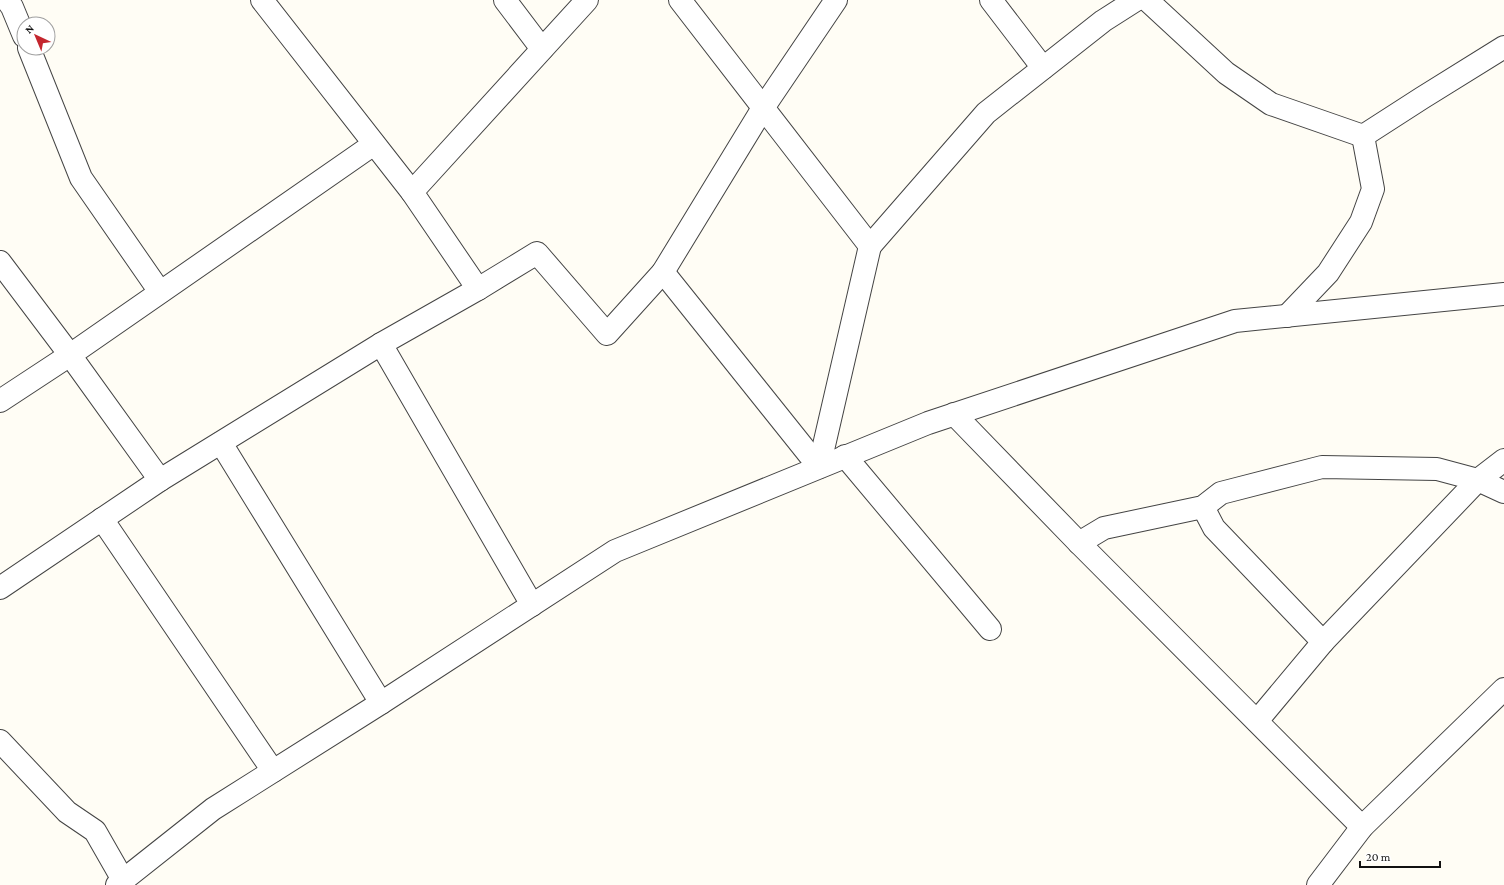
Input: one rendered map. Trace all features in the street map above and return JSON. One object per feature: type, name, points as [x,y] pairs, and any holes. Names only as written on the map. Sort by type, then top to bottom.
[{"type":"street","points":[[7,0],[16,17]]},
{"type":"street","points":[[262,0],[412,192],[478,289]]},
{"type":"street","points":[[505,0],[542,49]]},
{"type":"street","points":[[412,192],[587,0]]},
{"type":"street","points":[[680,0],[870,246]]},
{"type":"street","points":[[0,588],[160,480],[256,420],[381,344],[478,289],[537,253],[607,334],[663,272],[763,108],[836,0]]},
{"type":"street","points":[[991,0],[1043,68]]},
{"type":"street","points":[[819,467],[870,246],[986,113],[1103,21],[1136,0]]},
{"type":"street","points":[[1147,0],[1226,73],[1271,104],[1363,136]]},
{"type":"street","points":[[1363,136],[1504,47]]},
{"type":"street","points":[[32,56],[81,178],[160,292]]},
{"type":"street","points":[[1287,316],[1328,273],[1361,222],[1373,189],[1363,136]]},
{"type":"street","points":[[0,401],[70,355],[374,144]]},
{"type":"street","points":[[0,262],[70,355],[160,480]]},
{"type":"street","points":[[663,272],[819,467]]},
{"type":"street","points":[[0,740],[67,812],[95,831],[120,882],[214,809],[615,551],[928,423],[1235,321],[1504,294]]},
{"type":"street","points":[[381,344],[532,605]]},
{"type":"street","points":[[954,414],[1079,544],[1362,827]]},
{"type":"street","points":[[221,443],[380,703]]},
{"type":"street","points":[[845,456],[990,629]]},
{"type":"street","points":[[1257,721],[1323,642],[1478,480],[1504,460]]},
{"type":"street","points":[[1079,544],[1104,528],[1203,507],[1221,493],[1322,466],[1437,469],[1478,480],[1504,492]]},
{"type":"street","points":[[1203,507],[1214,528],[1323,642]]},
{"type":"street","points":[[102,519],[274,771]]},
{"type":"street","points":[[1318,885],[1362,827],[1504,689]]}]
